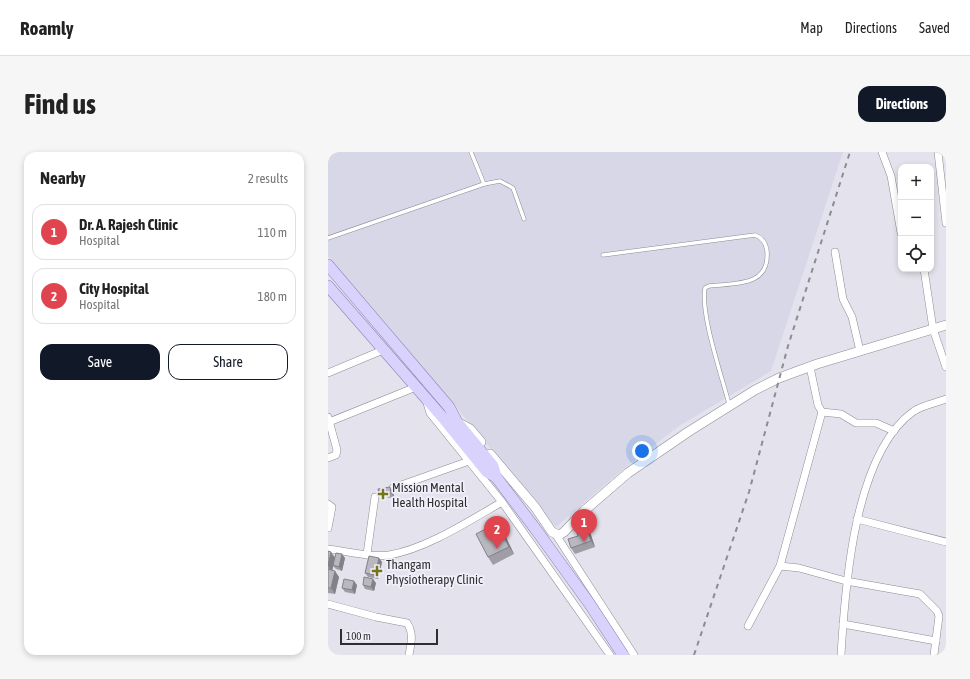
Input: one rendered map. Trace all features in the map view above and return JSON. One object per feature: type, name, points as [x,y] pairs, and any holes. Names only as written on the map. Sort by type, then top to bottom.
[{"type":"main road","points":[[328,265],[449,408],[456,422],[493,466],[496,477],[589,603],[623,655]]},
{"type":"main road","points":[[328,286],[416,387],[487,472],[496,477]]},
{"type":"street","points":[[882,152],[891,176],[898,216]]},
{"type":"street","points":[[938,152],[946,223]]},
{"type":"street","points":[[835,252],[843,299],[852,317],[860,351]]},
{"type":"street","points":[[924,272],[934,329],[946,367]]},
{"type":"street","points":[[556,534],[559,535],[564,532],[584,511],[628,474],[730,405],[779,378],[860,351],[946,325]]},
{"type":"street","points":[[328,373],[383,350]]},
{"type":"street","points":[[748,626],[780,566],[822,412],[818,405],[810,367]]},
{"type":"street","points":[[328,458],[336,455],[337,450],[329,420],[416,387]]},
{"type":"street","points":[[425,398],[430,413],[502,502],[610,655]]},
{"type":"street","points":[[841,655],[846,581],[857,519],[870,472],[894,431],[915,410],[946,399]]},
{"type":"street","points":[[822,412],[841,414],[856,423],[876,423],[894,431]]},
{"type":"street","points":[[456,422],[470,429],[556,534],[634,655]]},
{"type":"street","points":[[393,488],[469,461]]},
{"type":"street","points":[[367,554],[375,497]]},
{"type":"street","points":[[328,549],[388,555],[409,549],[452,530],[502,502]]},
{"type":"street","points":[[328,504],[332,508],[328,528]]},
{"type":"street","points":[[857,519],[946,542]]},
{"type":"street","points":[[780,566],[799,568],[846,581],[920,594],[937,611],[939,616],[934,655]]},
{"type":"street","points":[[577,608],[594,594]]},
{"type":"street","points":[[328,604],[376,617],[407,623],[411,628],[409,655]]},
{"type":"street","points":[[843,624],[936,641]]},
{"type":"lane","points":[[471,152],[484,184]]},
{"type":"lane","points":[[328,238],[484,184],[500,181],[513,188],[524,219]]},
{"type":"lane","points":[[603,255],[755,235],[761,237],[766,246],[767,254],[767,264],[763,274],[754,280],[709,286],[705,288],[704,306],[730,405]]},
{"type":"shaded area","points":[[328,152],[843,152],[771,371],[679,426],[621,471],[556,527],[381,317],[328,256]]},
{"type":"building","points":[[390,487],[391,493],[386,494],[384,490],[381,491],[382,494],[379,494],[378,489]]},
{"type":"building","points":[[497,523],[509,547],[488,557],[476,534]]},
{"type":"building","points":[[585,523],[591,541],[571,548],[568,539],[578,536],[575,526]]},
{"type":"building","points":[[328,551],[331,552],[328,566]]},
{"type":"building","points":[[336,553],[342,554],[339,567],[333,565]]},
{"type":"building","points":[[369,556],[379,558],[375,575],[365,573]]},
{"type":"building","points":[[328,569],[335,571],[331,588],[328,588]]},
{"type":"building","points":[[364,577],[373,579],[371,587],[363,585]]},
{"type":"building","points":[[344,579],[354,581],[352,590],[342,588]]},
{"type":"railway","points":[[694,655],[749,492],[788,346],[850,152]]},
{"type":"place","name":"Mission Mental Health Hospital","points":[[383,494]]},
{"type":"place","name":"Dr. A. Rajesh Clinic","points":[[584,542]]},
{"type":"place","name":"City Hospital","points":[[497,549]]},
{"type":"place","name":"Thangam Physiotherapy Clinic","points":[[377,571]]}]
